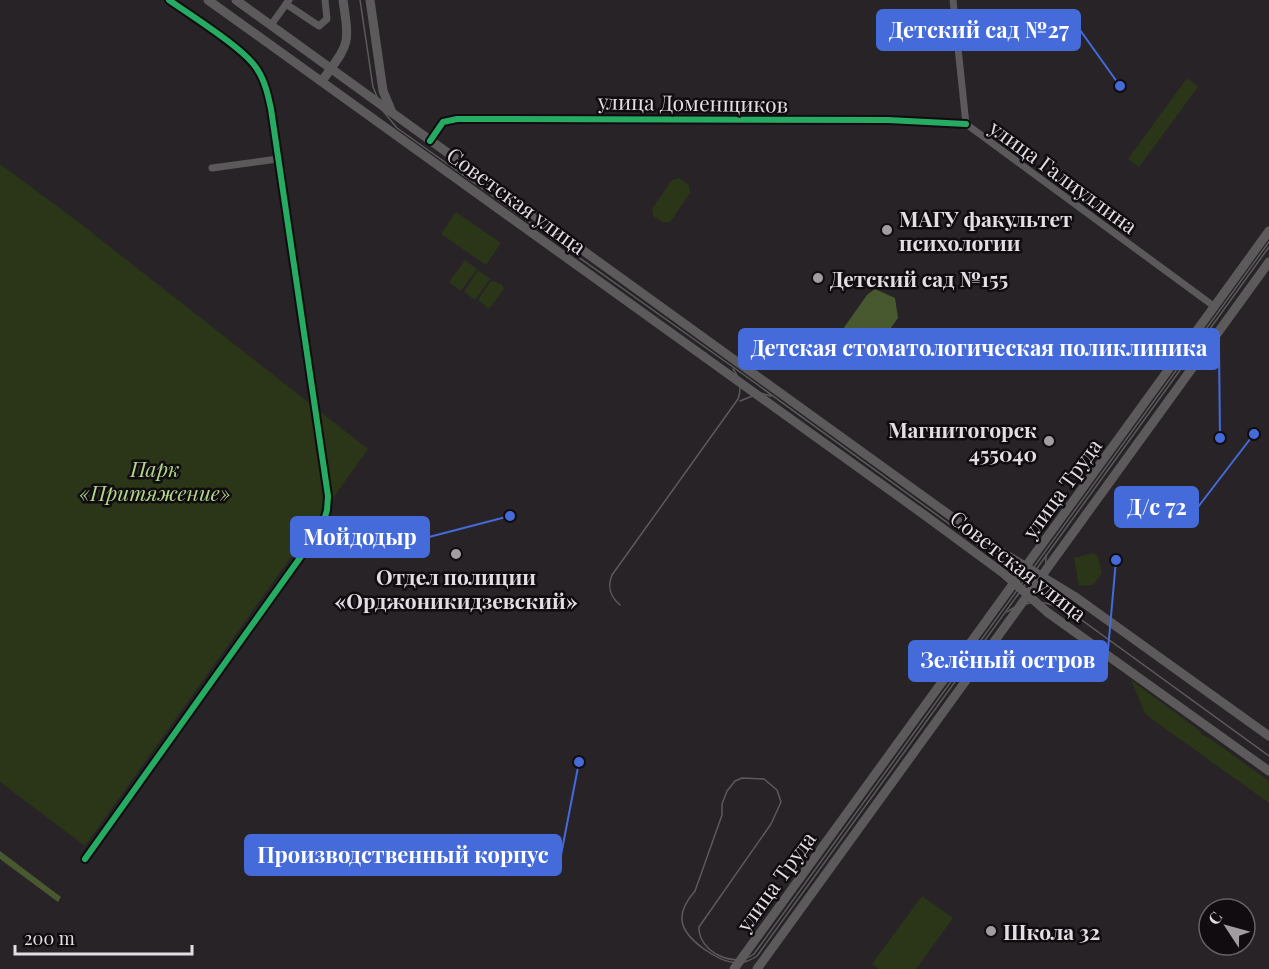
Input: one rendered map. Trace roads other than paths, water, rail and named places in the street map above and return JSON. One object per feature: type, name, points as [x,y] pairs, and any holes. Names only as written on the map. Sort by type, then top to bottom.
[{"type":"main road","name":"Советская улица","points":[[208,0],[923,514],[1014,583],[1057,620],[1269,771]]},
{"type":"main road","name":"Советская улица","points":[[236,0],[995,548],[1088,606],[1269,736]]},
{"type":"main road","points":[[322,81],[346,48],[348,40],[343,0]]},
{"type":"main road","points":[[370,0],[383,91],[392,112]]},
{"type":"main road","name":"улица Доменщиков","points":[[422,153],[430,141]]},
{"type":"main road","name":"улица Труда","points":[[734,969],[1269,231]]},
{"type":"main road","name":"улица Труда","points":[[757,969],[1269,262]]},
{"type":"main road","points":[[747,387],[755,375]]},
{"type":"street","points":[[85,859],[322,527],[327,510],[328,496],[271,109],[264,82],[256,67],[243,53],[169,0]]},
{"type":"street","points":[[271,25],[288,2],[319,26],[327,19],[325,0]]},
{"type":"street","name":"улица Галиуллина","points":[[954,0],[966,124],[1215,307]]},
{"type":"street","name":"улица Доменщиков","points":[[430,141],[443,122],[457,118],[888,120],[966,124]]},
{"type":"street","points":[[212,168],[278,159]]},
{"type":"tram line","points":[[360,0],[373,87],[383,111],[397,128],[740,372],[1269,756]]},
{"type":"tram line","points":[[1269,242],[754,954],[737,960],[719,956],[704,944],[699,927],[771,824],[781,802],[777,790],[764,779],[742,778],[735,781],[727,791],[722,804],[722,815],[695,891],[688,900],[682,915],[682,922],[689,936],[704,949],[723,960],[737,963],[757,956],[1269,247]]},
{"type":"tram line","points":[[620,605],[610,591],[612,575],[738,399],[740,383],[733,369]]},
{"type":"tram line","points":[[740,401],[760,393],[771,396]]},
{"type":"tram line","points":[[1046,555],[1046,583],[1052,599]]},
{"type":"tram line","points":[[1007,612],[1030,603],[1055,606]]},
{"type":"place","name":"Детский сад №27","points":[[1120,86]]},
{"type":"place","name":"МАГУ факультет психологии","points":[[887,230]]},
{"type":"place","name":"Детский сад №155","points":[[818,278]]},
{"type":"place","name":"Д/с 72","points":[[1254,434]]},
{"type":"place","name":"Детская стоматологическая поликлиника","points":[[1220,438]]},
{"type":"place","name":"Магнитогорск 455040","points":[[1049,441]]},
{"type":"place","name":"Мойдодыр","points":[[510,516]]},
{"type":"place","name":"Отдел полиции «Орджоникидзевский»","points":[[456,554]]},
{"type":"place","name":"Зелёный остров","points":[[1116,560]]},
{"type":"place","name":"Производственный корпус","points":[[579,762]]},
{"type":"place","name":"Школа 32","points":[[991,931]]},
{"type":"park label","name":"Парк «Притяжение»","points":[[155,480]]}]
